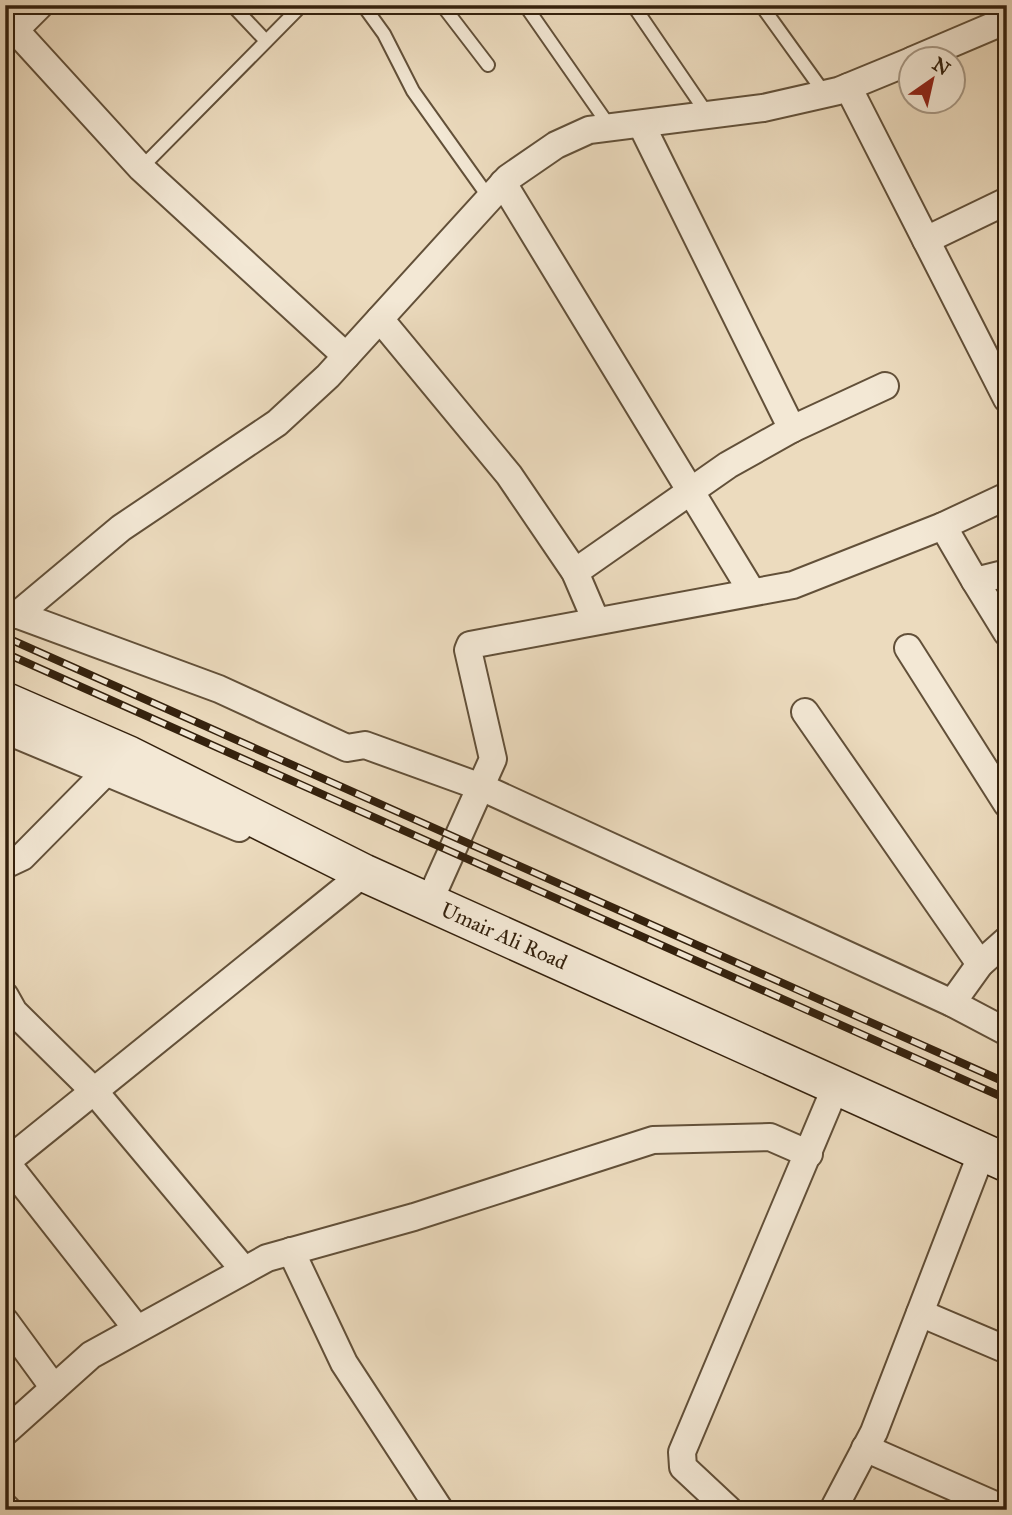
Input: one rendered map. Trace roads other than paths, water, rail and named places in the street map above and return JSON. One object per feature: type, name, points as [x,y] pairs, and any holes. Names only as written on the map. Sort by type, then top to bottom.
[{"type":"street","points":[[40,5],[10,25],[141,168],[346,356]]},
{"type":"street","points":[[945,46],[1007,20]]},
{"type":"street","points":[[11,612],[121,528],[277,423],[346,356],[497,191],[556,145],[589,130],[763,108],[836,91],[897,66]]},
{"type":"street","points":[[836,91],[926,240],[1007,399]]},
{"type":"street","points":[[641,124],[792,429]]},
{"type":"street","points":[[497,191],[752,592]]},
{"type":"street","points":[[926,240],[1007,201]]},
{"type":"street","points":[[380,319],[509,475],[575,572],[596,621]]},
{"type":"street","points":[[575,572],[728,465],[792,429],[885,386]]},
{"type":"street","points":[[429,902],[493,759],[468,650],[470,645],[793,584],[943,526],[1007,496]]},
{"type":"street","points":[[943,526],[1007,633]]},
{"type":"street","points":[[975,581],[1007,573]]},
{"type":"street","points":[[11,612],[219,689],[347,748],[365,745],[481,787],[952,1003],[1007,1032]]},
{"type":"street","points":[[908,648],[1007,804]]},
{"type":"street","name":"Umair Ali Road","points":[[5,701],[129,755],[364,873],[994,1158]]},
{"type":"street","points":[[805,712],[980,964]]},
{"type":"street","points":[[5,730],[295,852],[364,873]]},
{"type":"street","points":[[5,864],[22,857],[106,772]]},
{"type":"street","points":[[137,1329],[5,1163],[364,873]]},
{"type":"street","points":[[952,1003],[980,964],[1007,940]]},
{"type":"street","points":[[5,996],[14,1012],[94,1091],[244,1270]]},
{"type":"street","points":[[729,1510],[683,1467],[682,1452],[836,1086]]},
{"type":"street","points":[[5,1432],[91,1355],[267,1258],[414,1217],[653,1140],[770,1137],[809,1154]]},
{"type":"street","points":[[833,1510],[865,1448],[920,1312],[994,1158]]},
{"type":"street","points":[[291,1251],[344,1363],[440,1510]]},
{"type":"street","points":[[920,1312],[1007,1350]]},
{"type":"street","points":[[5,1321],[54,1388]]},
{"type":"street","points":[[865,1448],[1006,1510]]},
{"type":"lane","points":[[232,5],[267,41]]},
{"type":"lane","points":[[141,168],[302,5]]},
{"type":"lane","points":[[363,5],[384,34],[413,91],[497,191]]},
{"type":"lane","points":[[442,5],[488,65]]},
{"type":"lane","points":[[525,5],[610,127]]},
{"type":"lane","points":[[633,5],[708,115]]},
{"type":"lane","points":[[761,5],[836,91]]},
{"type":"railway","points":[[5,637],[1007,1083]]},
{"type":"railway","points":[[5,653],[1007,1099]]}]
